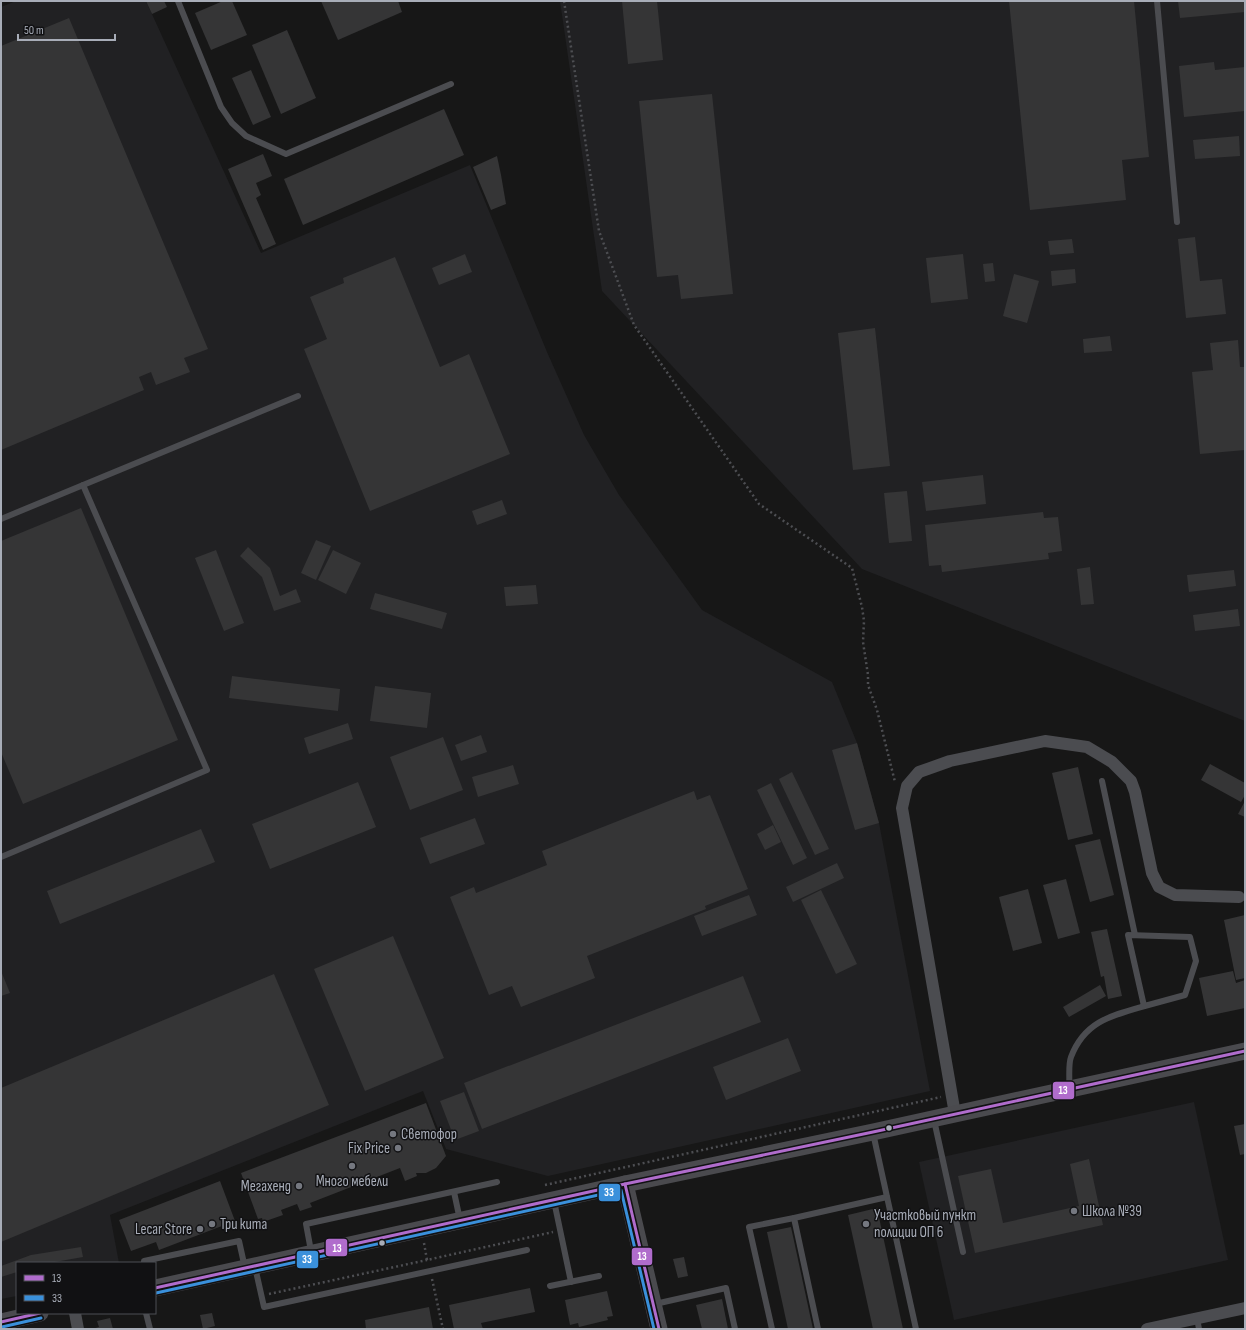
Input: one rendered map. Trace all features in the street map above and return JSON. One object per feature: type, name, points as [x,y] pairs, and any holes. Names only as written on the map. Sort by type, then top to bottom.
[{"type":"main road","points":[[156,1288],[554,1199],[873,1132],[1245,1051]]},
{"type":"main road","points":[[624,1184],[659,1329]]},
{"type":"main road","points":[[1,1322],[36,1314]]},
{"type":"street","points":[[955,1114],[902,808],[907,786],[919,772],[950,761],[1045,741],[1087,747],[1112,762],[1131,781],[1135,792],[1152,873],[1159,887],[1175,895],[1239,897]]},
{"type":"street","points":[[1154,1328],[1198,1324],[1245,1308]]},
{"type":"street","points":[[75,1314],[78,1329]]},
{"type":"lane","points":[[178,1],[221,107],[232,123],[246,136],[286,154],[451,84]]},
{"type":"lane","points":[[1157,1],[1177,222]]},
{"type":"lane","points":[[1,519],[298,396]]},
{"type":"lane","points":[[1,857],[207,770],[83,486]]},
{"type":"lane","points":[[1102,781],[1136,935]]},
{"type":"lane","points":[[1069,1089],[1071,1058],[1080,1039],[1097,1024],[1112,1015],[1185,995],[1196,961],[1190,937],[1128,935],[1144,1006]]},
{"type":"lane","points":[[934,1118],[963,1252]]},
{"type":"lane","points":[[873,1132],[916,1329]]},
{"type":"lane","points":[[312,1253],[306,1224],[497,1182]]},
{"type":"lane","points":[[454,1192],[460,1220]]},
{"type":"lane","points":[[772,1329],[750,1227],[887,1197]]},
{"type":"lane","points":[[554,1199],[571,1282]]},
{"type":"lane","points":[[794,1218],[818,1329]]},
{"type":"lane","points":[[144,1262],[239,1240],[264,1307],[527,1250]]},
{"type":"lane","points":[[550,1286],[599,1276]]},
{"type":"lane","points":[[653,1304],[726,1288],[735,1329]]},
{"type":"lane","points":[[146,1314],[150,1329]]},
{"type":"path","points":[[564,1],[599,231],[634,325],[759,504],[852,568],[864,621],[863,642],[868,684],[877,710],[896,786]]},
{"type":"path","points":[[545,1185],[951,1095]]},
{"type":"path","points":[[421,1229],[427,1260],[560,1231]]},
{"type":"shaded area","points":[[16,1],[146,1],[261,253],[470,165],[547,352],[584,435],[619,495],[702,610],[832,682],[857,743],[879,823],[930,1091],[548,1176],[446,1149],[423,1091],[110,1215],[119,1262],[16,1262],[16,1296],[1,1299],[1,7]]},
{"type":"shaded area","points":[[560,1],[1245,1],[1245,721],[862,569],[602,291]]},
{"type":"shaded area","name":"Школа №39","points":[[1194,1102],[1228,1260],[954,1320],[919,1162]]},
{"type":"building","points":[[146,1],[164,1],[167,7],[152,14]]},
{"type":"building","points":[[223,1],[232,1],[247,35],[211,50],[195,13]]},
{"type":"building","points":[[321,1],[398,1],[402,12],[338,40]]},
{"type":"building","points":[[622,1],[657,1],[663,60],[628,64]]},
{"type":"building","points":[[1009,1],[1134,1],[1149,157],[1122,160],[1126,200],[1030,210]]},
{"type":"building","points":[[1178,1],[1245,1],[1245,12],[1180,18]]},
{"type":"building","points":[[69,18],[208,349],[184,358],[190,372],[156,385],[151,372],[139,377],[144,390],[1,450],[1,46]]},
{"type":"building","points":[[287,30],[316,98],[281,114],[252,45]]},
{"type":"building","points":[[1214,62],[1215,70],[1245,67],[1245,111],[1184,117],[1179,66]]},
{"type":"building","points":[[251,70],[271,117],[253,125],[232,78]]},
{"type":"building","points":[[712,94],[733,294],[681,299],[678,275],[657,277],[639,101]]},
{"type":"building","points":[[444,109],[464,155],[303,225],[284,179]]},
{"type":"building","points":[[1239,136],[1240,156],[1195,159],[1193,140]]},
{"type":"building","points":[[263,154],[272,176],[256,183],[261,195],[256,198],[276,244],[263,250],[228,169]]},
{"type":"building","points":[[497,156],[506,204],[491,210],[473,167]]},
{"type":"building","points":[[1195,237],[1200,281],[1222,279],[1226,314],[1186,318],[1178,239]]},
{"type":"building","points":[[1072,239],[1074,253],[1050,255],[1048,241]]},
{"type":"building","points":[[465,254],[472,272],[439,285],[432,268]]},
{"type":"building","points":[[963,254],[968,299],[931,303],[926,258]]},
{"type":"building","points":[[395,257],[440,367],[469,354],[510,454],[370,511],[304,349],[327,339],[310,297],[344,283],[343,278]]},
{"type":"building","points":[[993,263],[995,281],[985,282],[983,264]]},
{"type":"building","points":[[1075,269],[1076,283],[1052,286],[1051,271]]},
{"type":"building","points":[[1014,274],[1039,281],[1027,323],[1003,316]]},
{"type":"building","points":[[875,328],[890,466],[853,470],[838,333]]},
{"type":"building","points":[[1110,336],[1112,351],[1084,353],[1083,339]]},
{"type":"building","points":[[1238,340],[1240,367],[1245,367],[1245,450],[1200,454],[1192,372],[1213,370],[1210,343]]},
{"type":"building","points":[[983,475],[986,504],[926,511],[922,482]]},
{"type":"building","points":[[907,491],[912,541],[889,543],[884,493]]},
{"type":"building","points":[[502,500],[507,514],[477,525],[472,511]]},
{"type":"building","points":[[81,508],[178,740],[23,804],[1,752],[1,541]]},
{"type":"building","points":[[1043,512],[1044,518],[1058,517],[1062,551],[1048,553],[1049,559],[942,572],[941,565],[929,566],[925,525]]},
{"type":"building","points":[[316,540],[331,546],[316,580],[301,573]]},
{"type":"building","points":[[248,547],[270,568],[280,596],[296,589],[301,602],[274,611],[262,577],[240,556]]},
{"type":"building","points":[[216,550],[244,623],[224,631],[195,558]]},
{"type":"building","points":[[333,550],[361,563],[346,594],[318,580]]},
{"type":"building","points":[[1090,567],[1094,604],[1081,605],[1077,569]]},
{"type":"building","points":[[1234,570],[1236,586],[1189,592],[1187,575]]},
{"type":"building","points":[[536,585],[538,604],[506,606],[504,587]]},
{"type":"building","points":[[375,593],[447,613],[442,629],[370,609]]},
{"type":"building","points":[[1238,609],[1240,626],[1195,631],[1193,615]]},
{"type":"building","points":[[232,676],[340,689],[338,711],[229,698]]},
{"type":"building","points":[[375,686],[431,693],[427,728],[370,721]]},
{"type":"building","points":[[348,723],[353,739],[309,754],[304,738]]},
{"type":"building","points":[[481,735],[487,752],[461,761],[455,745]]},
{"type":"building","points":[[443,737],[463,790],[410,810],[390,757]]},
{"type":"building","points":[[857,743],[879,823],[855,830],[832,750]]},
{"type":"building","points":[[1210,764],[1245,783],[1245,795],[1241,802],[1201,780]]},
{"type":"building","points":[[513,765],[519,784],[478,797],[472,777]]},
{"type":"building","points":[[1078,767],[1093,834],[1068,840],[1052,773]]},
{"type":"building","points":[[792,772],[829,849],[815,855],[779,779]]},
{"type":"building","points":[[358,782],[376,827],[270,869],[252,824]]},
{"type":"building","points":[[771,783],[807,858],[793,865],[757,790]]},
{"type":"building","points":[[694,791],[697,800],[710,795],[748,889],[705,906],[706,909],[587,956],[595,978],[521,1007],[512,986],[489,995],[450,897],[474,887],[476,893],[547,865],[542,851]]},
{"type":"building","points":[[1245,801],[1245,817],[1238,814]]},
{"type":"building","points":[[475,818],[485,844],[430,864],[420,838]]},
{"type":"building","points":[[773,825],[781,842],[765,850],[757,834]]},
{"type":"building","points":[[201,829],[215,862],[60,924],[47,891]]},
{"type":"building","points":[[1100,839],[1114,895],[1090,902],[1075,845]]},
{"type":"building","points":[[837,863],[844,878],[793,902],[786,887]]},
{"type":"building","points":[[1066,879],[1080,933],[1058,939],[1043,885]]},
{"type":"building","points":[[1028,889],[1042,943],[1013,951],[999,897]]},
{"type":"building","points":[[821,890],[857,964],[836,974],[801,900]]},
{"type":"building","points":[[749,895],[757,915],[702,936],[694,916]]},
{"type":"building","points":[[1245,915],[1245,978],[1236,980],[1224,920]]},
{"type":"building","points":[[1107,929],[1122,996],[1108,999],[1104,976],[1101,977],[1091,932]]},
{"type":"building","points":[[393,936],[444,1058],[365,1091],[314,969]]},
{"type":"building","points":[[1,971],[10,993],[1,996]]},
{"type":"building","points":[[1233,971],[1236,983],[1245,980],[1245,1008],[1207,1016],[1199,978]]},
{"type":"building","points":[[274,974],[329,1105],[1,1242],[1,1088]]},
{"type":"building","points":[[743,976],[761,1022],[482,1129],[464,1083]]},
{"type":"building","points":[[1100,985],[1106,996],[1069,1017],[1063,1007]]},
{"type":"building","points":[[788,1038],[801,1071],[726,1100],[713,1067]]},
{"type":"building","points":[[464,1092],[479,1131],[455,1140],[440,1101]]},
{"type":"building","points":[[426,1103],[446,1156],[436,1168],[426,1173],[416,1173],[417,1176],[405,1181],[400,1168],[310,1203],[312,1207],[300,1211],[297,1204],[281,1210],[283,1215],[263,1222],[262,1218],[258,1219],[241,1173]]},
{"type":"building","points":[[1245,1124],[1245,1154],[1240,1155],[1234,1126]]},
{"type":"building","points":[[1089,1159],[1103,1225],[975,1253],[958,1176],[991,1169],[1003,1223],[1079,1206],[1070,1164]]},
{"type":"building","points":[[220,1181],[235,1221],[159,1250],[156,1242],[131,1251],[119,1220]]},
{"type":"building","points":[[877,1208],[903,1329],[873,1329],[848,1215]]},
{"type":"building","points":[[791,1227],[813,1329],[788,1329],[767,1232]]},
{"type":"building","points":[[81,1247],[83,1257],[55,1262],[16,1262],[16,1272],[1,1277],[1,1266],[31,1255]]},
{"type":"building","points":[[684,1257],[688,1276],[678,1278],[673,1259]]},
{"type":"building","points":[[530,1288],[535,1312],[481,1323],[483,1329],[454,1329],[449,1305]]},
{"type":"building","points":[[607,1291],[613,1316],[607,1317],[608,1320],[579,1327],[578,1323],[570,1325],[565,1300]]},
{"type":"building","points":[[722,1299],[728,1329],[702,1329],[696,1305]]},
{"type":"building","points":[[429,1307],[433,1329],[366,1329],[365,1320]]},
{"type":"building","points":[[212,1313],[215,1326],[203,1329],[200,1315]]},
{"type":"building","points":[[110,1318],[113,1329],[92,1329],[99,1327],[97,1321]]},
{"type":"transit line","name":"13","points":[[156,1288],[625,1184],[1245,1051]]},
{"type":"transit line","name":"13","points":[[625,1184],[659,1329]]},
{"type":"transit line","name":"33","points":[[156,1293],[621,1190],[654,1329]]},
{"type":"transit line","name":"13","points":[[1,1322],[36,1314]]},
{"type":"transit line","name":"33","points":[[2,1327],[41,1318]]},
{"type":"place","name":"Светофор","points":[[393,1134]]},
{"type":"place","name":"Fix Price","points":[[398,1148]]},
{"type":"place","name":"Много мебели","points":[[352,1166]]},
{"type":"place","name":"Мегахенд","points":[[299,1186]]},
{"type":"place","name":"Школа №39","points":[[1074,1211]]},
{"type":"place","name":"Три кита","points":[[212,1224]]},
{"type":"place","name":"Участковый пункт полиции ОП 6","points":[[866,1224]]},
{"type":"place","name":"Lecar Store","points":[[200,1229]]}]
